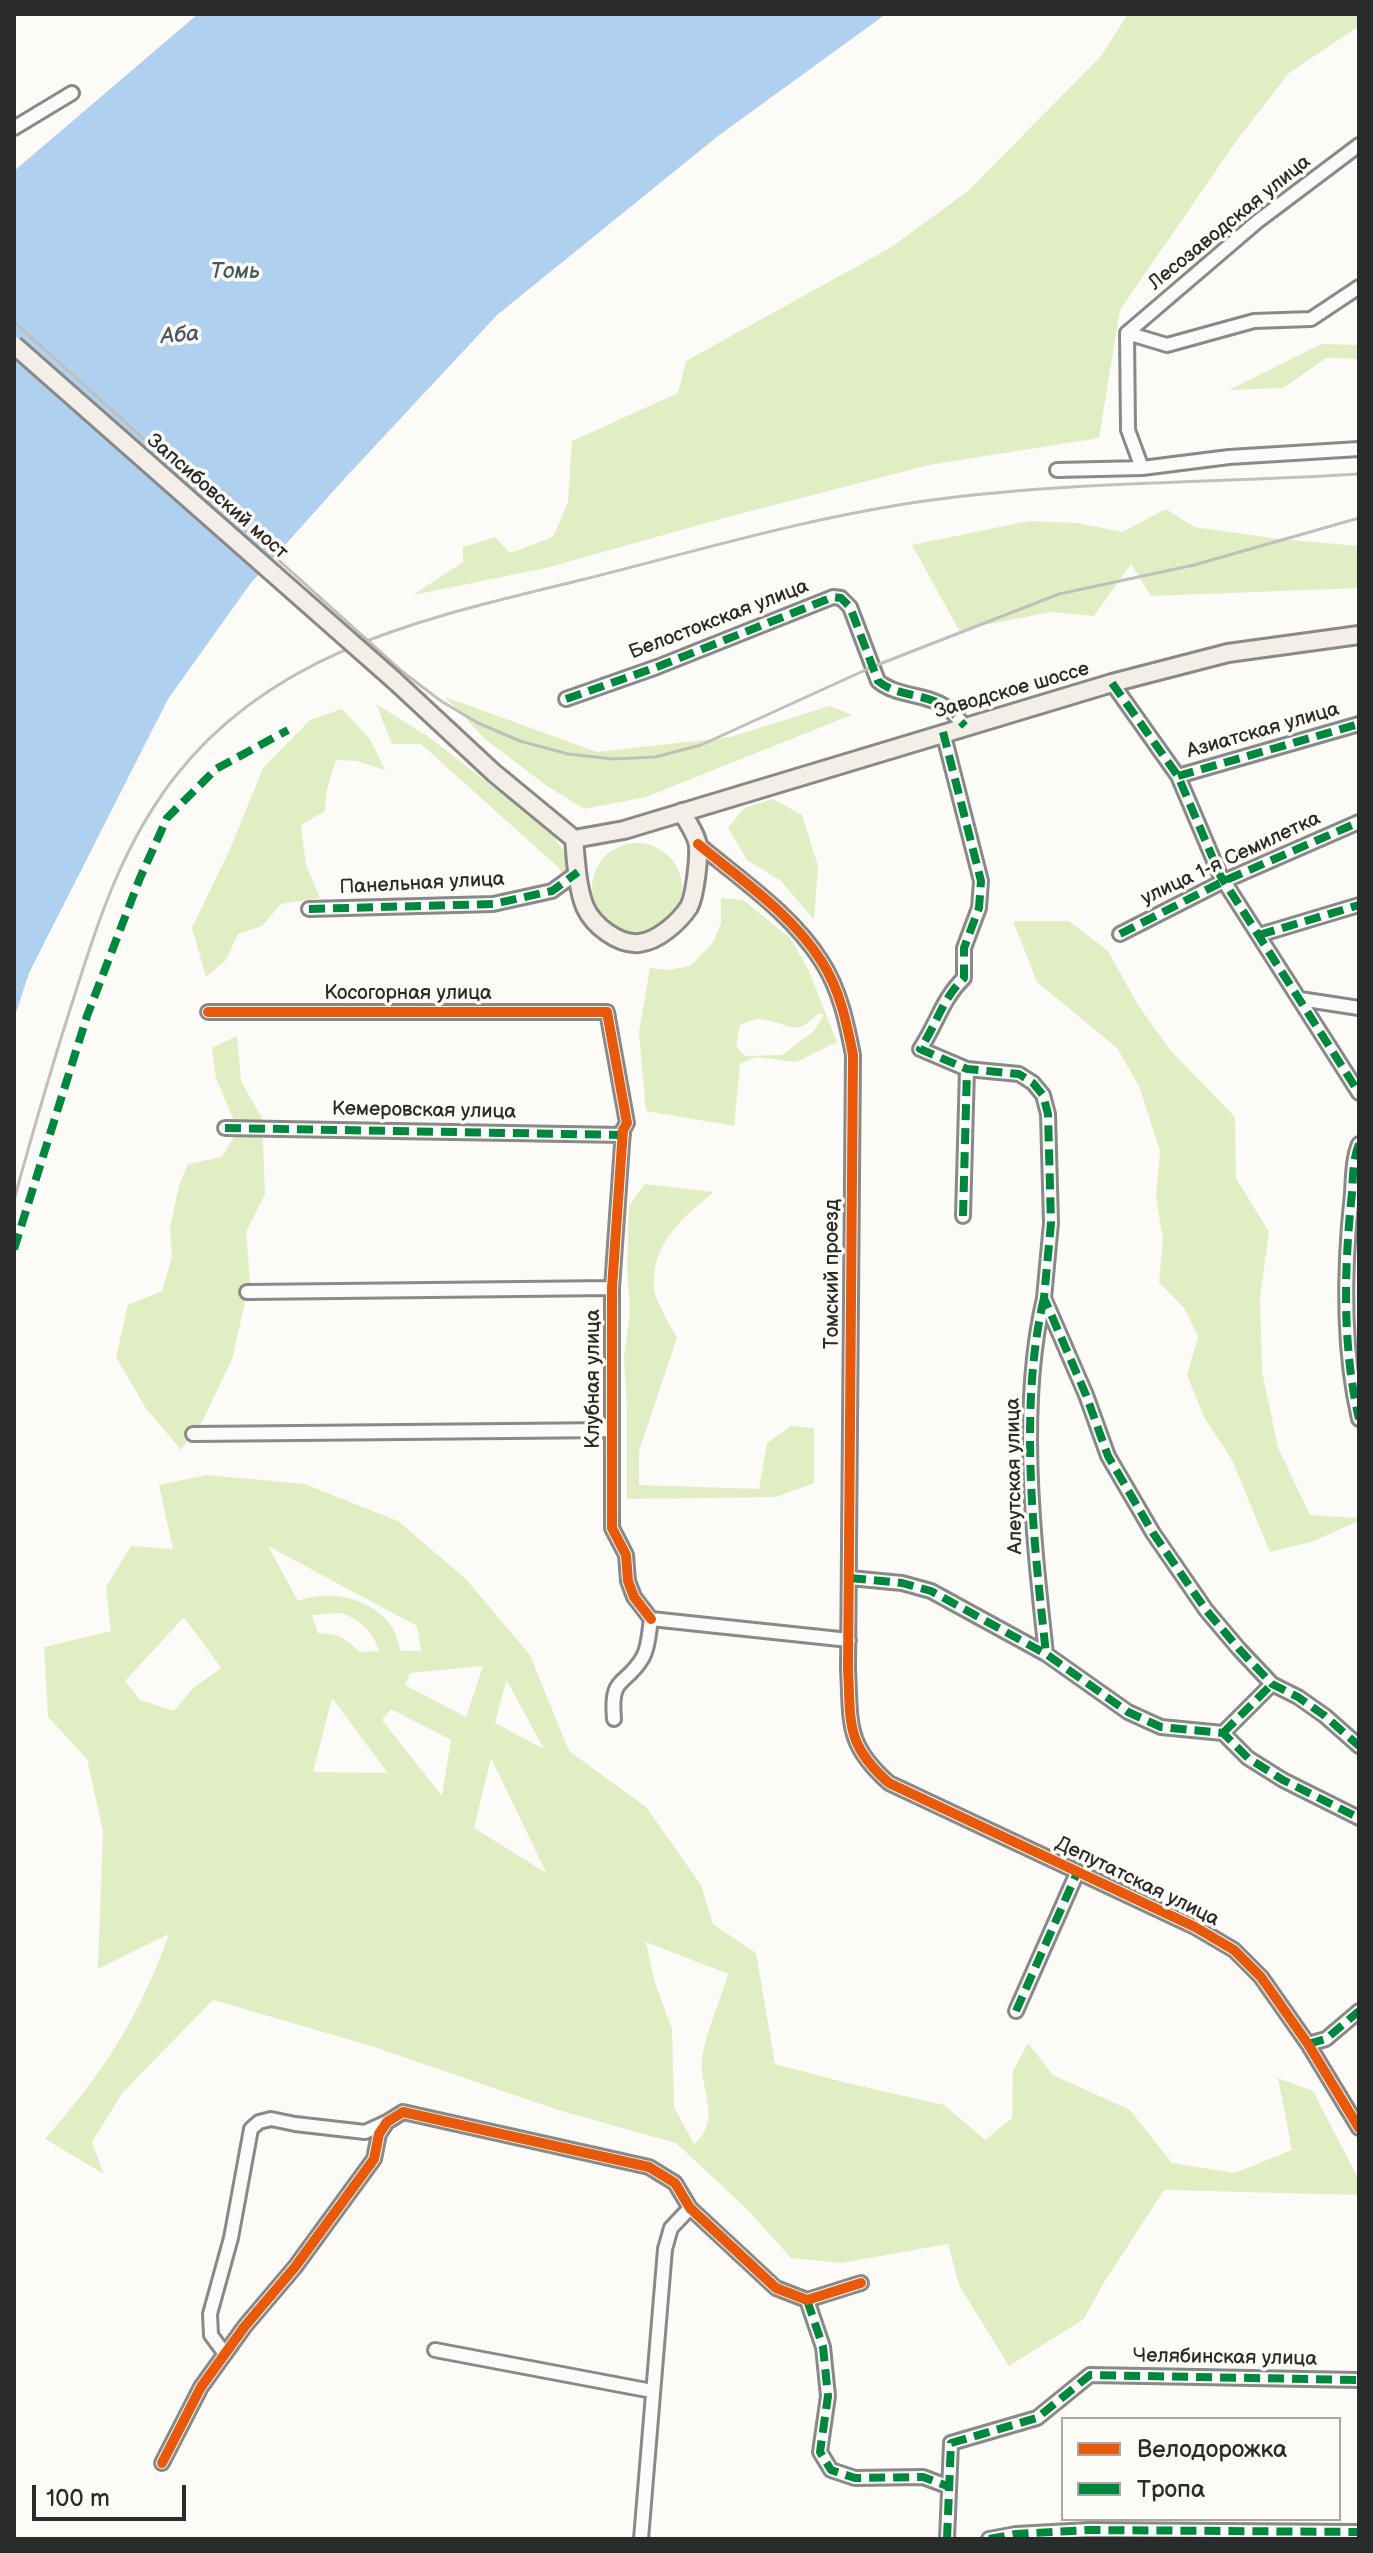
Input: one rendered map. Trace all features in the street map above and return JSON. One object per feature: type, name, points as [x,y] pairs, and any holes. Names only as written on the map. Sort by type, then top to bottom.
[{"type":"main road","name":"Запсибовский мост","points":[[14,345],[394,680],[494,773],[548,814],[574,839]]},
{"type":"main road","name":"Заводское шоссе","points":[[574,839],[624,830],[1112,683],[1228,653],[1359,635]]},
{"type":"main road","points":[[574,839],[585,907],[597,924],[618,939],[639,943],[658,936],[675,923],[690,905],[698,844],[682,812]]},
{"type":"street","points":[[14,128],[72,93]]},
{"type":"street","name":"Лесозаводская улица","points":[[1127,333],[1258,221],[1359,145]]},
{"type":"street","points":[[1142,468],[1128,430],[1127,333],[1167,345],[1254,321],[1311,319],[1359,287]]},
{"type":"street","points":[[1057,470],[1142,468],[1229,457],[1359,449]]},
{"type":"street","name":"Белостокская улица","points":[[566,699],[657,667],[833,597],[841,598],[850,607],[878,681],[887,689],[947,707],[965,726]]},
{"type":"street","points":[[1112,683],[1178,776],[1224,881],[1359,1093]]},
{"type":"street","name":"Азиатская улица","points":[[1178,776],[1359,724]]},
{"type":"street","name":"Алеутская улица","points":[[943,732],[981,881],[979,908],[964,948],[964,978],[948,993],[933,1030],[920,1049],[967,1069],[1019,1074],[1033,1083],[1043,1095],[1048,1114],[1051,1223],[1044,1298],[1034,1337],[1031,1483],[1046,1654]]},
{"type":"street","name":"улица 1-я Семилетка","points":[[1120,934],[1224,881],[1359,822]]},
{"type":"street","name":"Томский проезд","points":[[698,844],[791,922],[823,964],[847,1021],[853,1055],[851,1729]]},
{"type":"street","name":"Панельная улица","points":[[309,909],[493,904],[552,891],[578,872]]},
{"type":"street","points":[[1259,935],[1359,905]]},
{"type":"street","points":[[1300,999],[1359,1008]]},
{"type":"street","name":"Косогорная улица","points":[[208,1012],[607,1012]]},
{"type":"street","name":"Клубная улица","points":[[607,1012],[627,1123],[623,1132],[612,1288],[612,1528],[626,1555],[628,1581],[634,1597],[651,1619]]},
{"type":"street","points":[[963,1216],[967,1069]]},
{"type":"street","name":"Кемеровская улица","points":[[225,1128],[623,1132]]},
{"type":"street","points":[[1359,1144],[1349,1373],[1359,1419]]},
{"type":"street","name":"Клубная улица","points":[[247,1292],[612,1288]]},
{"type":"street","points":[[1044,1298],[1086,1395],[1108,1456],[1153,1533],[1206,1610],[1272,1684],[1307,1703],[1359,1746]]},
{"type":"street","name":"Клубная улица","points":[[193,1434],[612,1430]]},
{"type":"street","points":[[850,1578],[902,1583],[931,1591],[1046,1654],[1128,1712],[1161,1727],[1223,1733],[1248,1758],[1283,1780],[1359,1818]]},
{"type":"street","points":[[614,1719],[613,1693],[616,1685],[643,1657],[651,1619],[849,1640]]},
{"type":"street","points":[[1223,1733],[1272,1684]]},
{"type":"street","name":"Депутатская улица","points":[[851,1729],[867,1764],[889,1783],[1195,1927],[1234,1950],[1261,1977],[1308,2044],[1359,2128]]},
{"type":"street","points":[[1016,2011],[1077,1873]]},
{"type":"street","points":[[1308,2044],[1326,2039],[1359,2011]]},
{"type":"street","points":[[225,2354],[211,2335],[210,2314],[231,2238],[251,2129],[259,2122],[271,2119],[365,2132],[403,2112],[649,2167],[675,2183],[690,2208],[776,2288],[807,2300],[861,2283]]},
{"type":"street","points":[[162,2463],[201,2387],[374,2159],[379,2134],[387,2122]]},
{"type":"street","points":[[641,2539],[665,2249],[671,2228],[690,2208]]},
{"type":"street","points":[[807,2300],[823,2347],[828,2396],[820,2452],[831,2470],[855,2478],[923,2477],[947,2486],[947,2539]]},
{"type":"street","points":[[435,2350],[652,2391]]},
{"type":"street","name":"Челябинская улица","points":[[947,2486],[951,2443],[1037,2418],[1090,2375],[1359,2380]]},
{"type":"street","points":[[989,2539],[1016,2534],[1089,2530],[1359,2532]]},
{"type":"green space","points":[[1128,14],[1359,14],[1359,26],[1289,73],[1237,140],[1120,310],[1099,438],[929,465],[546,568],[413,595],[463,562],[463,547],[495,537],[510,553],[553,537],[568,502],[572,441],[678,393],[686,361],[890,248],[968,191],[1101,56]]},
{"type":"green space","points":[[1321,344],[1359,345],[1359,359],[1326,358],[1283,388],[1229,390]]},
{"type":"green space","points":[[1166,509],[1194,527],[1359,546],[1359,588],[1151,596],[1131,564],[1094,616],[1051,612],[959,630],[912,545],[1029,521],[1077,523],[1122,532]]},
{"type":"green space","points":[[445,697],[597,752],[730,737],[830,706],[852,715],[646,797],[584,809],[547,786],[486,740]]},
{"type":"green space","points":[[376,704],[429,737],[553,834],[579,878],[584,915],[559,868],[421,744],[392,744]]},
{"type":"green space","points":[[342,709],[370,739],[385,770],[357,761],[336,760],[327,789],[325,811],[301,825],[306,865],[320,898],[281,904],[262,926],[238,934],[226,960],[206,977],[192,928],[230,849],[263,768],[310,720]]},
{"type":"green space","points":[[773,799],[802,815],[818,866],[814,920],[781,881],[747,860],[728,828],[744,808]]},
{"type":"green space","points":[[637,843],[654,846],[669,856],[679,871],[682,888],[679,905],[669,920],[654,930],[637,933],[620,930],[605,920],[595,905],[592,888],[595,871],[605,856],[620,846]]},
{"type":"green space","points":[[721,898],[743,900],[790,938],[808,969],[837,1042],[796,1062],[756,1057],[740,1064],[734,1126],[646,1111],[639,1032],[650,968],[669,970],[690,966],[712,944],[721,924]],"holes":[[[818,1013],[824,1015],[814,1031],[782,1055],[745,1056],[736,1046],[740,1025],[752,1020],[768,1020],[797,1027],[803,1026]]]},
{"type":"green space","points":[[1013,921],[1069,921],[1108,951],[1138,1005],[1170,1050],[1235,1117],[1236,1178],[1269,1232],[1260,1297],[1262,1371],[1278,1448],[1310,1515],[1359,1518],[1359,1521],[1311,1542],[1270,1552],[1232,1460],[1204,1417],[1187,1375],[1198,1337],[1185,1309],[1159,1282],[1163,1239],[1156,1198],[1160,1151],[1139,1086],[1117,1048],[1037,982]]},
{"type":"green space","points":[[237,1036],[241,1081],[262,1118],[265,1194],[246,1232],[250,1281],[232,1359],[203,1420],[181,1450],[145,1407],[116,1357],[128,1305],[162,1291],[172,1257],[170,1228],[179,1185],[188,1164],[222,1157],[238,1130],[216,1078],[212,1048]]},
{"type":"green space","points":[[645,1184],[714,1192],[671,1232],[663,1244],[654,1272],[655,1293],[677,1338],[639,1451],[639,1485],[759,1489],[767,1443],[791,1426],[814,1428],[814,1483],[776,1497],[627,1499],[624,1357],[630,1312],[627,1268],[629,1206]]},
{"type":"green space","points":[[206,1475],[305,1484],[398,1521],[465,1578],[530,1655],[569,1751],[646,1807],[701,1885],[713,1924],[756,1953],[775,2064],[944,2105],[985,2140],[1012,2118],[1013,2071],[1028,2043],[1053,2075],[1130,2110],[1172,2163],[1235,2173],[1292,2150],[1278,2078],[1313,2091],[1359,2180],[1359,2195],[1164,2190],[1084,2319],[1009,2366],[959,2285],[948,2244],[841,2263],[791,2258],[748,2210],[676,2143],[558,2110],[368,2045],[213,2000],[123,2092],[92,2142],[104,2174],[45,2139],[118,2043],[145,1993],[169,1934],[98,1969],[103,1831],[87,1759],[48,1717],[44,1647],[111,1631],[106,1587],[131,1546],[173,1549],[159,1485]],"holes":[[[268,1546],[417,1626],[421,1651],[401,1651],[392,1627],[362,1602],[336,1596],[310,1597],[298,1601]],[[342,1613],[365,1628],[379,1651],[359,1652],[341,1637],[318,1633],[312,1615]],[[184,1617],[221,1668],[193,1688],[174,1711],[140,1700],[125,1681]],[[483,1666],[466,1717],[405,1685],[410,1673]],[[506,1681],[507,1681],[544,1749],[495,1723]],[[332,1698],[387,1772],[313,1772]],[[391,1709],[451,1740],[442,1796],[382,1720]],[[491,1758],[546,1873],[474,1828]],[[646,1942],[728,1974],[703,2051],[707,2125],[694,2144],[674,2107],[672,2029],[655,1983]]]},
{"type":"water","name":"Томь","points":[[198,14],[886,14],[718,136],[497,315],[250,584],[168,699],[29,973],[14,1019],[14,171]]},
{"type":"railway","points":[[14,322],[404,673],[441,701],[478,723],[520,741],[568,754],[613,759],[655,757],[701,745],[872,667],[1059,594],[1194,565],[1359,518]]},
{"type":"railway","points":[[14,1200],[94,937],[115,882],[141,828],[174,778],[214,734],[259,697],[307,668],[359,644],[468,608],[843,515],[932,500],[1038,489],[1359,474]]},
{"type":"marked path","points":[[566,699],[657,667],[833,597],[841,598],[850,607],[878,681],[894,690],[938,703],[949,709],[965,726]]},
{"type":"marked path","points":[[1112,683],[1178,776],[1220,875],[1359,1093]]},
{"type":"marked path","points":[[1178,776],[1359,724]]},
{"type":"marked path","points":[[14,1249],[87,1016],[140,878],[167,818],[216,769],[288,730]]},
{"type":"marked path","points":[[943,732],[981,881],[979,908],[964,948],[964,978],[950,994],[920,1049],[967,1069],[1019,1074],[1033,1083],[1043,1095],[1048,1114],[1051,1223],[1044,1298],[1086,1395],[1108,1456],[1153,1533],[1206,1610],[1239,1649],[1272,1684],[1325,1716],[1359,1746]]},
{"type":"marked path","points":[[1120,934],[1224,881],[1359,822]]},
{"type":"marked path","points":[[309,909],[493,904],[552,891],[578,872]]},
{"type":"marked path","points":[[1259,935],[1359,905]]},
{"type":"marked path","points":[[963,1216],[967,1069]]},
{"type":"marked path","points":[[225,1128],[623,1135]]},
{"type":"marked path","points":[[1359,1144],[1354,1161],[1346,1278],[1347,1335],[1359,1419]]},
{"type":"marked path","points":[[1044,1298],[1036,1341],[1030,1430],[1033,1521],[1046,1654],[1128,1712],[1161,1727],[1223,1733],[1248,1758],[1283,1780],[1359,1818]]},
{"type":"marked path","points":[[850,1578],[902,1583],[931,1591],[1046,1654]]},
{"type":"marked path","points":[[1223,1733],[1272,1684]]},
{"type":"marked path","points":[[1016,2011],[1077,1873]]},
{"type":"marked path","points":[[1308,2044],[1326,2039],[1359,2011]]},
{"type":"marked path","points":[[807,2300],[823,2347],[828,2396],[820,2452],[831,2470],[855,2478],[923,2477],[947,2486]]},
{"type":"marked path","points":[[947,2539],[951,2443],[1037,2418],[1090,2375],[1359,2380]]},
{"type":"marked path","points":[[989,2539],[1016,2534],[1089,2530],[1359,2532]]},
{"type":"cycle path","points":[[698,844],[765,898],[810,945],[838,996],[853,1055],[848,1669],[851,1719],[857,1744],[889,1783],[1195,1927],[1234,1950],[1261,1977],[1308,2044],[1359,2128]]},
{"type":"cycle path","points":[[208,1012],[607,1012],[627,1123],[623,1130],[612,1288],[612,1528],[626,1555],[628,1581],[634,1597],[651,1619]]},
{"type":"cycle path","points":[[162,2463],[201,2387],[374,2159],[379,2134],[387,2122],[403,2112],[649,2167],[675,2183],[690,2208],[776,2288],[807,2300],[861,2283]]},
{"type":"water label","name":"Аба","points":[[180,336]]}]
